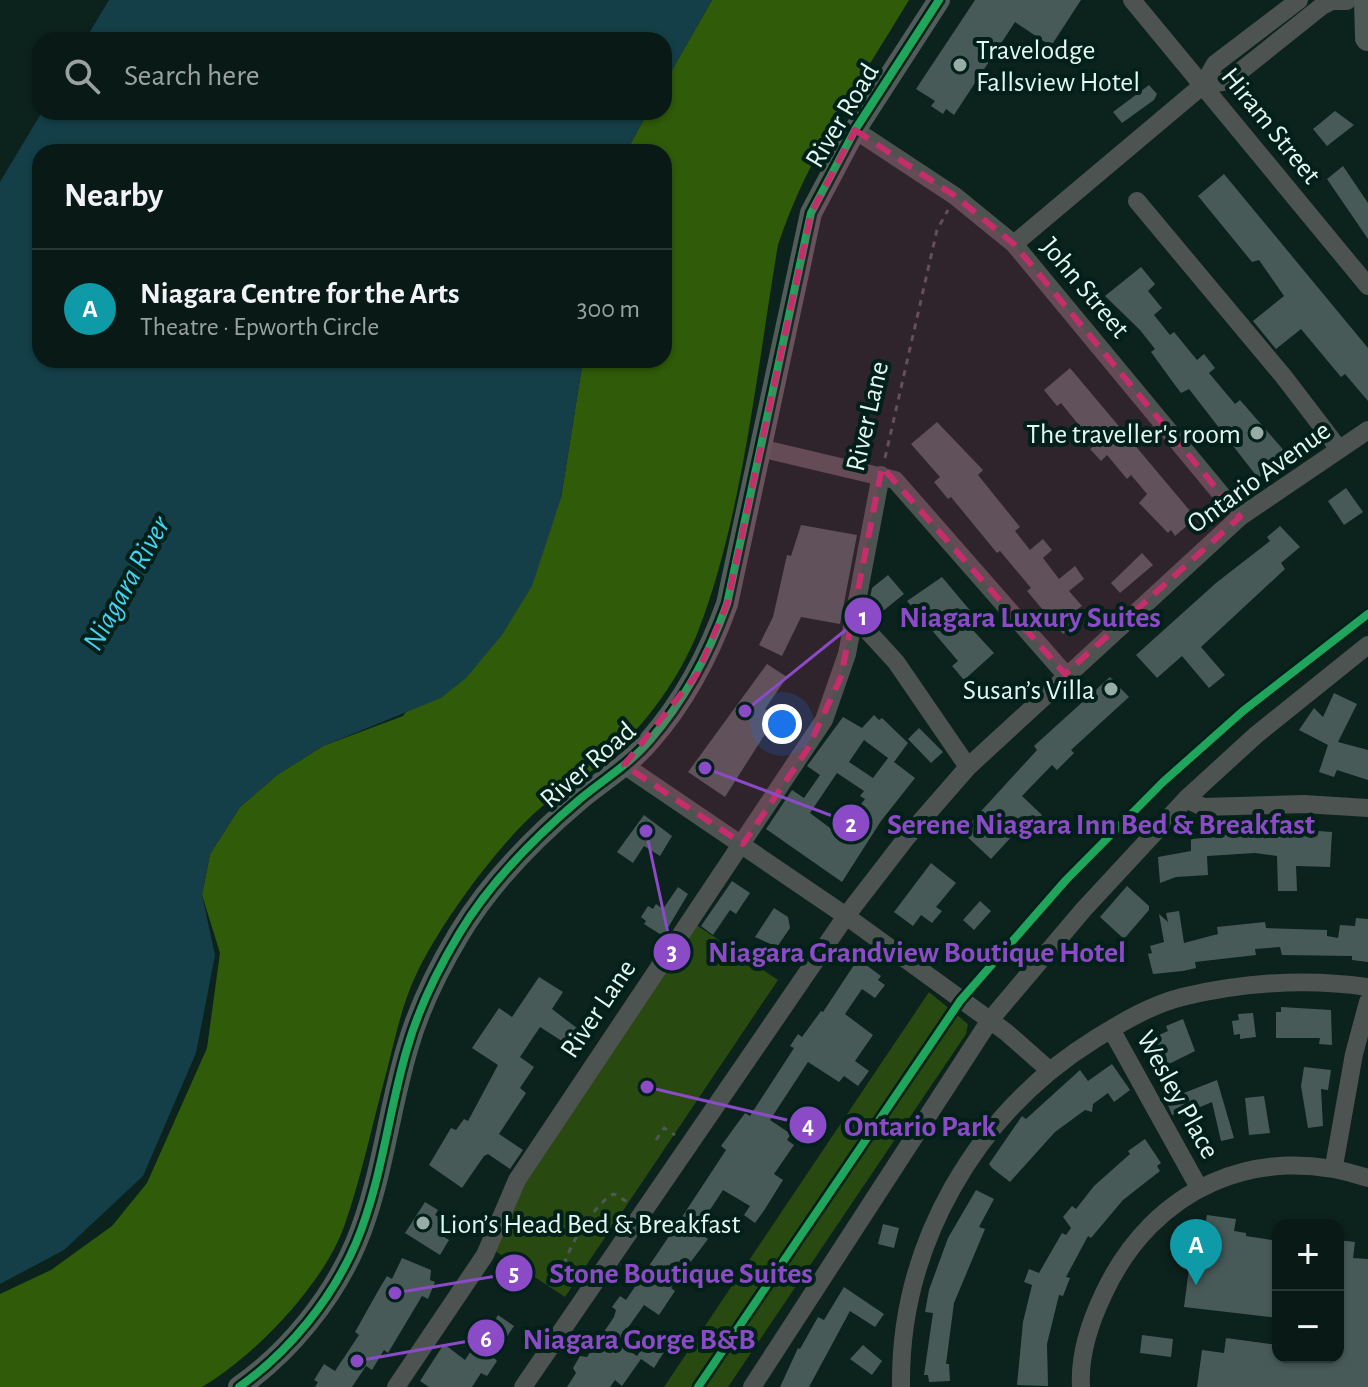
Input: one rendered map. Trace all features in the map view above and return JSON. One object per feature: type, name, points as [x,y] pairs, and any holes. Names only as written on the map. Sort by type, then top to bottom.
[{"type":"main road","name":"River Road","points":[[239,1387],[261,1371],[293,1339],[325,1297],[355,1244],[370,1200],[407,1047],[429,993],[460,933],[536,838],[624,765],[664,722],[708,652],[727,604],[811,213],[855,130],[939,0]]},
{"type":"street","name":"Hiram Street","points":[[1132,0],[1368,286]]},
{"type":"street","points":[[1014,244],[1203,85],[1215,64],[1299,0]]},
{"type":"street","points":[[1203,85],[1228,81],[1332,1],[1362,16]]},
{"type":"street","name":"John Street","points":[[855,130],[955,196],[1014,244],[1240,517]]},
{"type":"street","points":[[1137,201],[1284,377],[1339,449]]},
{"type":"street","name":"Ontario Avenue","points":[[523,1387],[640,1211],[846,916],[907,837],[968,767],[1065,674],[1240,517],[1368,430]]},
{"type":"street","points":[[760,448],[895,480],[1065,674]]},
{"type":"street","name":"River Lane","points":[[396,1387],[485,1255],[517,1180],[824,720],[841,677],[881,475]]},
{"type":"street","points":[[853,615],[896,662],[968,767]]},
{"type":"street","points":[[752,1387],[990,1020],[1084,909],[1186,799],[1364,651]]},
{"type":"street","points":[[624,765],[846,916],[990,1020],[1048,1069]]},
{"type":"street","points":[[1186,799],[1203,807],[1304,804],[1368,808]]},
{"type":"street","points":[[901,1387],[910,1294],[930,1229],[966,1162],[1005,1112],[1048,1069],[1137,1014],[1180,997],[1270,981],[1325,981],[1368,987]]},
{"type":"street","points":[[1334,1166],[1368,1002]]},
{"type":"street","name":"Wesley Place","points":[[1111,1029],[1198,1186]]},
{"type":"street","points":[[1081,1387],[1090,1322],[1115,1268],[1151,1221],[1198,1186],[1249,1170],[1296,1165],[1334,1166],[1368,1178]]},
{"type":"path","points":[[656,1140],[664,1128],[687,1143]]},
{"type":"path","points":[[583,1295],[566,1279],[563,1270],[566,1254],[609,1195],[614,1194],[640,1211]]},
{"type":"highlighted area","points":[[855,130],[955,196],[1014,244],[1240,517],[1065,674],[882,467],[841,677],[807,750],[743,844],[624,765],[697,674],[727,604],[811,213]]},
{"type":"green space","points":[[712,0],[909,0],[820,150],[778,245],[747,440],[727,538],[699,629],[682,665],[649,715],[622,744],[600,765],[522,825],[470,887],[439,933],[416,975],[403,1010],[345,1224],[322,1270],[286,1316],[244,1357],[202,1387],[0,1387],[0,1294],[51,1270],[112,1226],[147,1183],[207,1048],[220,953],[202,895],[210,854],[240,807],[277,775],[323,746],[403,716],[561,498],[582,368],[672,368],[672,144],[630,144],[644,120],[672,120],[672,70]]},
{"type":"green space","points":[[695,924],[778,980],[565,1297],[495,1251],[519,1193]]},
{"type":"green space","points":[[929,992],[968,1024],[966,1034],[728,1387],[664,1387]]},
{"type":"water","points":[[109,0],[712,0],[672,70],[672,32],[90,32]]},
{"type":"water","name":"Niagara River","points":[[37,120],[644,120],[630,144],[32,144],[32,368],[582,368],[561,498],[532,586],[502,635],[466,678],[441,698],[323,746],[277,775],[240,807],[210,854],[202,895],[215,955],[196,1053],[143,1176],[64,1250],[0,1284],[0,182]]},
{"type":"building","name":"Travelodge Fallsview Hotel","points":[[975,0],[1081,0],[1051,46],[1015,22],[954,115],[946,109],[943,114],[931,106],[935,101],[916,89]]},
{"type":"building","points":[[1149,85],[1157,94],[1154,100],[1122,123],[1113,112]]},
{"type":"building","points":[[1335,111],[1354,125],[1327,146],[1313,129]]},
{"type":"building","points":[[1343,166],[1368,203],[1368,239],[1327,179]]},
{"type":"building","points":[[1224,174],[1368,348],[1368,401],[1345,374],[1341,377],[1301,329],[1276,349],[1253,321],[1284,296],[1259,260],[1252,262],[1198,196]]},
{"type":"building","points":[[1141,267],[1155,284],[1148,291],[1162,308],[1154,315],[1170,335],[1174,332],[1197,360],[1204,354],[1215,368],[1209,373],[1235,404],[1240,400],[1287,454],[1258,478],[1189,389],[1181,393],[1151,352],[1155,349],[1140,330],[1105,296]]},
{"type":"building","points":[[1070,368],[1196,518],[1175,536],[1171,530],[1168,533],[1139,503],[1147,494],[1131,475],[1127,479],[1107,455],[1101,461],[1090,449],[1095,445],[1061,403],[1057,406],[1044,390]]},
{"type":"building","points":[[937,422],[983,470],[978,475],[1020,527],[1015,531],[1030,550],[1043,539],[1052,550],[1043,558],[1059,579],[1075,566],[1084,579],[1069,591],[1082,606],[1078,609],[1084,616],[1063,634],[1027,591],[1031,588],[1000,551],[997,553],[951,497],[948,499],[934,482],[940,477],[911,444]]},
{"type":"building","points":[[1346,488],[1363,512],[1344,525],[1328,501]]},
{"type":"building","points":[[801,525],[857,535],[840,624],[801,617],[782,656],[759,645],[773,617],[787,555],[791,556]]},
{"type":"building","points":[[1280,526],[1300,547],[1281,563],[1285,569],[1201,647],[1225,675],[1209,688],[1182,656],[1157,678],[1136,655],[1216,583],[1270,541],[1267,537]]},
{"type":"building","points":[[1142,553],[1153,565],[1120,593],[1111,583]]},
{"type":"building","points":[[888,575],[904,594],[873,619],[867,613],[872,588]]},
{"type":"building","points":[[942,577],[978,620],[970,627],[994,653],[964,680],[952,666],[958,661],[907,601]]},
{"type":"building","points":[[767,664],[787,677],[765,709],[788,725],[779,738],[767,731],[725,797],[688,772]]},
{"type":"building","points":[[1110,677],[1129,697],[1071,750],[1074,753],[1057,770],[1052,765],[1022,796],[1042,815],[1020,839],[1014,834],[991,859],[962,832],[1037,750],[1034,746]]},
{"type":"building","points":[[1334,693],[1357,704],[1338,742],[1368,750],[1368,780],[1337,770],[1334,777],[1319,772],[1328,745],[1299,730],[1314,708],[1323,717]]},
{"type":"building","points":[[874,715],[879,720],[882,718],[908,743],[894,762],[915,778],[881,821],[842,882],[766,829],[792,790],[804,798],[820,775],[807,766],[843,717],[862,728]],"holes":[[[864,740],[888,758],[873,778],[849,762]],[[837,773],[864,791],[860,796],[865,799],[838,834],[810,813]]]},
{"type":"building","points":[[919,728],[943,752],[931,763],[908,739]]},
{"type":"building","points":[[644,815],[672,836],[660,856],[644,846],[633,863],[617,852]]},
{"type":"building","points":[[1247,826],[1332,832],[1330,867],[1296,866],[1297,891],[1278,891],[1277,856],[1255,853],[1207,856],[1208,875],[1176,877],[1160,883],[1158,857],[1191,851],[1191,839],[1217,837],[1217,832],[1247,830]]},
{"type":"building","points":[[931,863],[956,883],[936,907],[942,911],[932,923],[921,915],[913,926],[894,912]]},
{"type":"building","points":[[732,881],[750,893],[736,914],[730,910],[713,935],[701,926]]},
{"type":"building","points":[[1127,886],[1149,906],[1149,910],[1124,939],[1100,917]]},
{"type":"building","points":[[678,887],[688,894],[663,936],[644,924],[646,921],[641,917],[648,906],[653,909],[656,904],[663,909]]},
{"type":"building","points":[[980,901],[991,911],[974,930],[963,920]]},
{"type":"building","points":[[774,908],[788,917],[790,928],[777,947],[755,937]]},
{"type":"building","points":[[1179,911],[1184,943],[1218,934],[1217,927],[1265,922],[1266,928],[1327,930],[1327,936],[1338,938],[1340,925],[1355,926],[1356,918],[1368,919],[1368,962],[1352,960],[1352,956],[1282,955],[1280,947],[1255,949],[1256,955],[1195,962],[1196,968],[1183,971],[1153,974],[1148,954],[1152,953],[1150,946],[1164,942],[1159,914],[1168,922],[1166,913]]},
{"type":"building","points":[[858,959],[881,976],[878,980],[885,985],[875,998],[862,989],[845,1014],[873,1035],[855,1061],[869,1071],[858,1086],[844,1076],[839,1082],[808,1062],[770,1120],[791,1134],[787,1140],[794,1145],[774,1174],[783,1180],[765,1209],[755,1223],[744,1215],[750,1206],[723,1190],[696,1231],[708,1239],[671,1288],[675,1291],[659,1315],[644,1305],[617,1343],[637,1356],[653,1333],[669,1344],[654,1368],[641,1359],[622,1386],[615,1380],[610,1387],[567,1387],[576,1373],[573,1368],[580,1356],[587,1357],[614,1317],[616,1310],[612,1307],[620,1296],[626,1300],[726,1150],[721,1146],[745,1113],[750,1116],[794,1048],[790,1046],[798,1034],[802,1037],[823,1012]]},
{"type":"building","points":[[539,977],[563,992],[552,1009],[586,1035],[576,1050],[540,1027],[520,1057],[534,1067],[520,1088],[526,1093],[499,1134],[523,1150],[510,1169],[488,1154],[484,1156],[462,1188],[429,1165],[451,1128],[456,1130],[464,1119],[468,1121],[498,1065],[472,1048],[499,1008],[512,1017]]},
{"type":"building","points":[[1281,1007],[1331,1010],[1332,1045],[1319,1044],[1320,1038],[1276,1038],[1276,1012],[1281,1012]]},
{"type":"building","points":[[1253,1013],[1256,1037],[1240,1039],[1240,1034],[1234,1035],[1232,1021],[1239,1020],[1238,1014]]},
{"type":"building","points":[[1183,1019],[1195,1051],[1153,1072],[1141,1043],[1168,1031],[1166,1026]]},
{"type":"building","points":[[1112,1064],[1130,1090],[1114,1102],[1108,1093],[1093,1104],[1092,1112],[1085,1110],[1055,1132],[1010,1182],[992,1168],[989,1164],[1022,1116],[1026,1119],[1080,1070],[1088,1081]]},
{"type":"building","points":[[1304,1067],[1331,1070],[1328,1090],[1321,1089],[1323,1126],[1308,1128],[1301,1086]]},
{"type":"building","points":[[1217,1080],[1234,1138],[1221,1141],[1212,1102],[1179,1116],[1178,1113],[1172,1115],[1166,1100]]},
{"type":"building","points":[[1264,1096],[1270,1133],[1249,1135],[1245,1098]]},
{"type":"building","points":[[1145,1139],[1161,1163],[1157,1166],[1160,1171],[1123,1200],[1091,1238],[1088,1236],[1066,1277],[1070,1278],[1063,1296],[1059,1295],[1047,1344],[1048,1386],[1017,1385],[1023,1322],[1032,1285],[1024,1282],[1029,1269],[1039,1273],[1062,1233],[1066,1235],[1071,1228],[1063,1217],[1072,1206],[1076,1209],[1094,1186],[1130,1154],[1128,1151]]},
{"type":"building","points":[[976,1190],[994,1199],[979,1227],[985,1229],[954,1303],[946,1364],[949,1364],[950,1381],[929,1382],[928,1375],[924,1375],[933,1313],[925,1312],[929,1290],[948,1238]]},
{"type":"building","points":[[425,1202],[438,1210],[435,1215],[448,1223],[441,1235],[449,1240],[440,1255],[405,1233]]},
{"type":"building","points":[[1207,1215],[1236,1219],[1234,1231],[1272,1240],[1272,1317],[1184,1307],[1194,1230],[1204,1231]]},
{"type":"building","points":[[883,1224],[899,1228],[894,1248],[878,1244]]},
{"type":"building","points":[[1344,1241],[1355,1242],[1353,1258],[1368,1259],[1368,1387],[1197,1387],[1202,1350],[1224,1353],[1226,1338],[1272,1344],[1272,1363],[1344,1363]]},
{"type":"building","points":[[402,1258],[431,1270],[430,1280],[435,1282],[428,1299],[422,1296],[388,1353],[384,1350],[372,1370],[366,1366],[352,1387],[315,1387],[318,1382],[314,1380],[324,1364],[335,1371],[359,1335],[355,1332],[378,1291],[387,1276],[392,1279]]},
{"type":"building","points":[[844,1287],[884,1314],[875,1327],[850,1311],[809,1387],[780,1387],[798,1348],[818,1317],[824,1320]]},
{"type":"building","points":[[498,1315],[514,1326],[493,1357],[497,1361],[487,1376],[481,1373],[472,1387],[429,1387],[420,1381],[444,1344],[465,1360],[491,1320],[494,1322]]},
{"type":"building","points":[[1142,1335],[1173,1339],[1171,1357],[1140,1353]]},
{"type":"building","points":[[863,1345],[882,1361],[872,1375],[850,1359]]},
{"type":"cycle path","points":[[239,1387],[292,1341],[322,1304],[346,1264],[372,1196],[412,1034],[429,990],[471,915],[499,878],[546,829],[634,757],[650,740],[685,693],[704,658],[727,604],[811,213],[855,130],[939,0]]},
{"type":"cycle path","points":[[698,1387],[960,1001],[1066,880],[1163,782],[1243,711],[1368,614]]},
{"type":"place","name":"Travelodge Fallsview Hotel","points":[[960,65]]},
{"type":"place","name":"The traveller's room","points":[[1257,433]]},
{"type":"place","name":"Susan’s Villa","points":[[1111,689]]},
{"type":"place","name":"Niagara Luxury Suites","points":[[745,711]]},
{"type":"place","name":"Serene Niagara Inn Bed & Breakfast","points":[[705,768]]},
{"type":"place","name":"Niagara Grandview Boutique Hotel","points":[[646,831]]},
{"type":"place","name":"Ontario Park","points":[[647,1087]]},
{"type":"place","name":"Lion’s Head Bed & Breakfast","points":[[423,1223]]},
{"type":"place","name":"Niagara Centre for the Arts","points":[[1196,1285]]},
{"type":"place","name":"Stone Boutique Suites","points":[[395,1293]]},
{"type":"place","name":"Niagara Gorge B&B","points":[[357,1361]]}]
